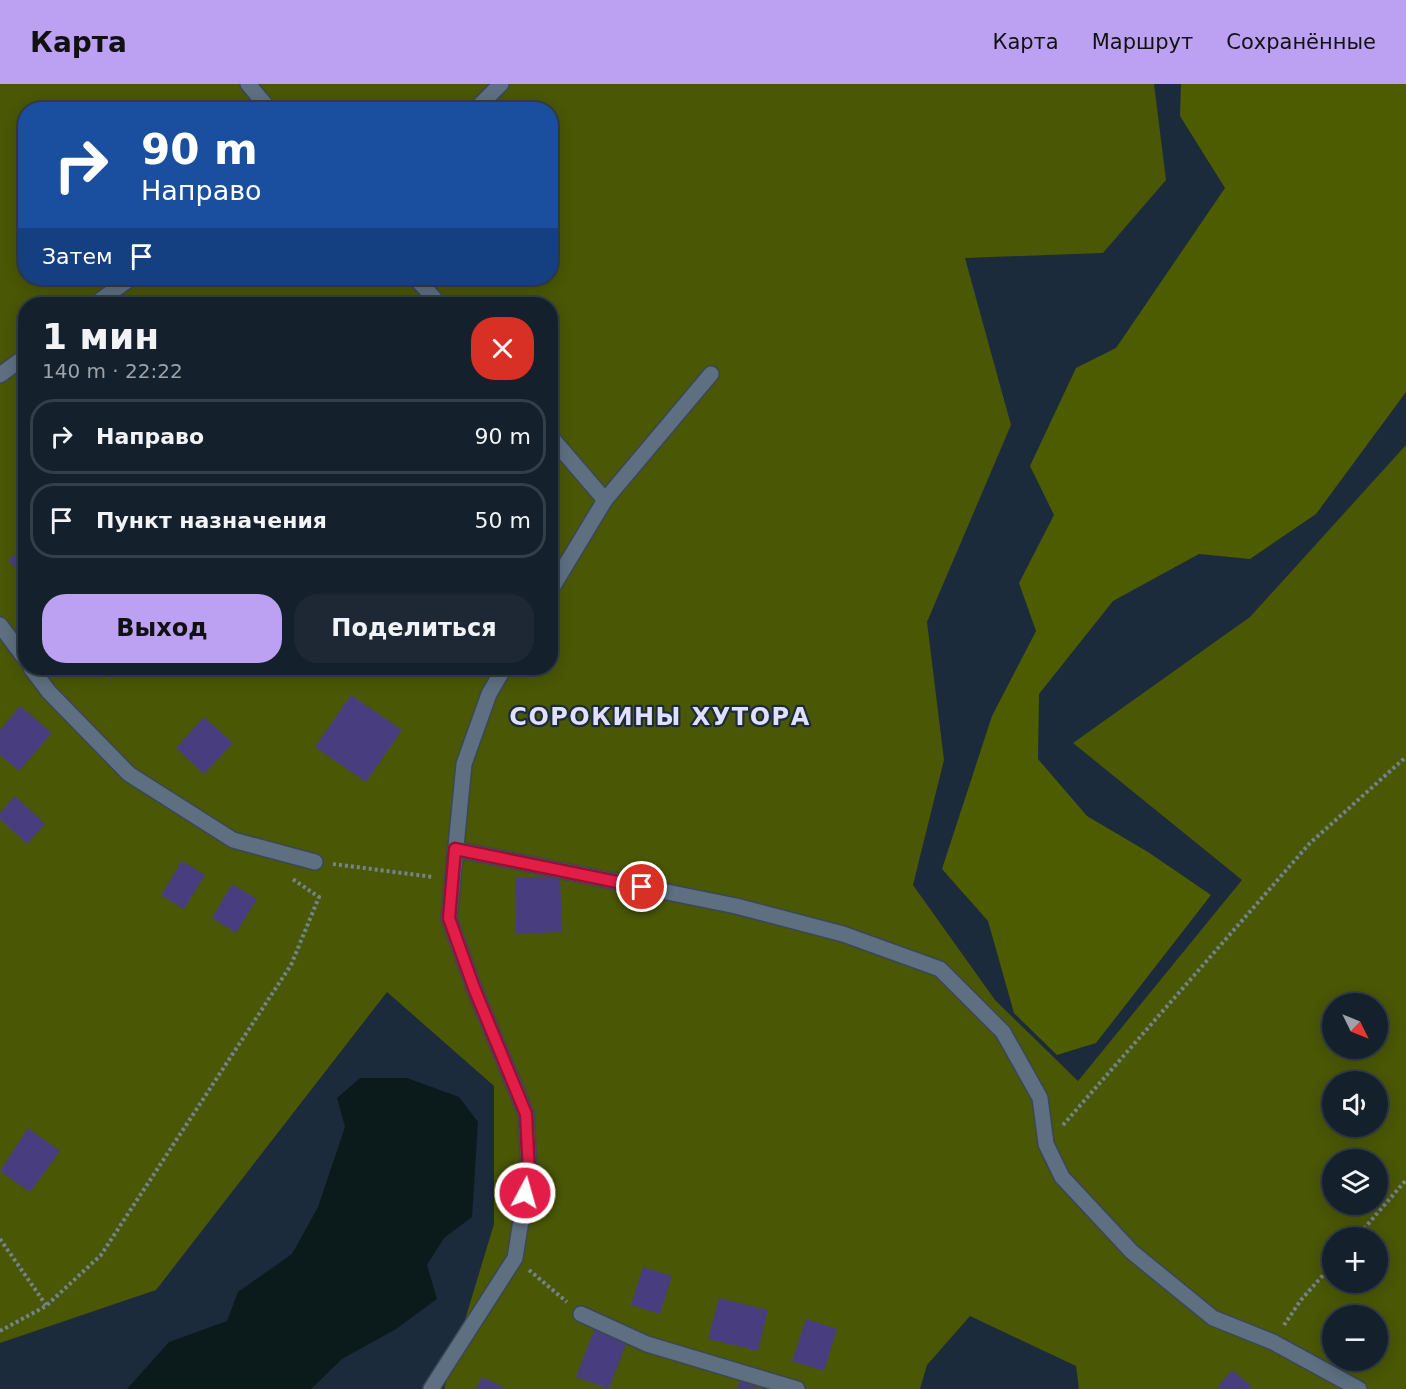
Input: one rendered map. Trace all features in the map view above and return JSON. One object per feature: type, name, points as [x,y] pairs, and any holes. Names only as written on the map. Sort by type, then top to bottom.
[{"type":"street","points":[[248,84],[263,102]]},
{"type":"street","points":[[483,102],[501,84]]},
{"type":"street","points":[[104,297],[121,285]]},
{"type":"street","points":[[422,285],[433,297]]},
{"type":"street","points":[[0,375],[18,362]]},
{"type":"street","points":[[558,578],[605,500],[711,374]]},
{"type":"street","points":[[558,445],[605,500]]},
{"type":"street","points":[[0,625],[18,649]]},
{"type":"street","points":[[36,675],[49,692],[129,774],[233,840],[315,862]]},
{"type":"street","points":[[431,1389],[515,1258],[529,1172],[526,1114],[474,988],[449,918],[464,764],[489,694],[500,675]]},
{"type":"street","points":[[455,849],[736,906],[843,934],[940,969],[1003,1032],[1040,1098],[1046,1144],[1062,1177],[1132,1252],[1213,1318],[1273,1342],[1359,1389]]},
{"type":"street","points":[[581,1314],[647,1344],[797,1389]]},
{"type":"path","points":[[1046,1144],[1310,843],[1406,757]]},
{"type":"path","points":[[315,862],[454,880]]},
{"type":"path","points":[[0,1331],[46,1306],[101,1254],[291,965],[319,897],[290,878]]},
{"type":"path","points":[[1365,1227],[1406,1180]]},
{"type":"path","points":[[0,1239],[46,1306]]},
{"type":"path","points":[[515,1258],[581,1314]]},
{"type":"path","points":[[1273,1342],[1301,1300],[1322,1276]]},
{"type":"green space","points":[[0,84],[1154,84],[1166,180],[1103,253],[965,258],[1011,425],[927,622],[944,760],[913,885],[995,1000],[1078,1081],[1242,880],[1073,743],[1250,617],[1406,445],[1406,1389],[1079,1389],[1076,1366],[970,1316],[927,1365],[920,1389],[444,1389],[494,1224],[494,1086],[387,992],[156,1290],[0,1343]]},
{"type":"green space","points":[[1181,84],[1406,84],[1406,392],[1316,514],[1250,559],[1199,554],[1113,601],[1039,694],[1038,759],[1087,816],[1148,852],[1211,895],[1096,1043],[1057,1055],[1014,1013],[988,921],[942,869],[992,716],[1036,631],[1019,583],[1054,515],[1030,466],[1076,368],[1116,348],[1225,188],[1180,116]]},
{"type":"shaded area","points":[[360,1078],[407,1078],[459,1097],[478,1122],[472,1217],[444,1238],[427,1265],[437,1299],[396,1329],[342,1359],[311,1389],[127,1389],[169,1342],[227,1321],[238,1292],[292,1254],[318,1207],[345,1127],[337,1098]]},
{"type":"building","points":[[18,552],[18,571],[8,560]]},
{"type":"building","points":[[351,695],[402,730],[366,782],[315,747]]},
{"type":"building","points":[[20,706],[52,733],[19,771],[0,755],[0,730]]},
{"type":"building","points":[[204,717],[233,743],[204,774],[176,748]]},
{"type":"building","points":[[15,796],[45,824],[27,844],[0,819],[0,813]]},
{"type":"building","points":[[182,861],[205,875],[184,909],[161,895]]},
{"type":"building","points":[[560,877],[562,932],[516,934],[515,878]]},
{"type":"building","points":[[232,884],[257,899],[236,933],[212,918]]},
{"type":"building","points":[[28,1128],[60,1151],[30,1192],[0,1171]]},
{"type":"building","points":[[643,1267],[672,1276],[660,1314],[631,1305]]},
{"type":"building","points":[[719,1298],[768,1310],[758,1351],[708,1339]]},
{"type":"building","points":[[806,1319],[837,1329],[824,1371],[792,1361]]},
{"type":"building","points":[[595,1328],[627,1341],[609,1389],[576,1377]]},
{"type":"building","points":[[1232,1370],[1252,1387],[1250,1389],[1221,1389],[1218,1386]]},
{"type":"building","points":[[482,1377],[507,1389],[476,1389]]},
{"type":"building","points":[[740,1381],[761,1389],[737,1389]]},
{"type":"district","name":"СОРОКИНЫ ХУТОРА","points":[[660,717]]},
{"type":"route","points":[[525,1193],[529,1172],[526,1114],[474,988],[449,918],[455,849],[642,887]]}]
